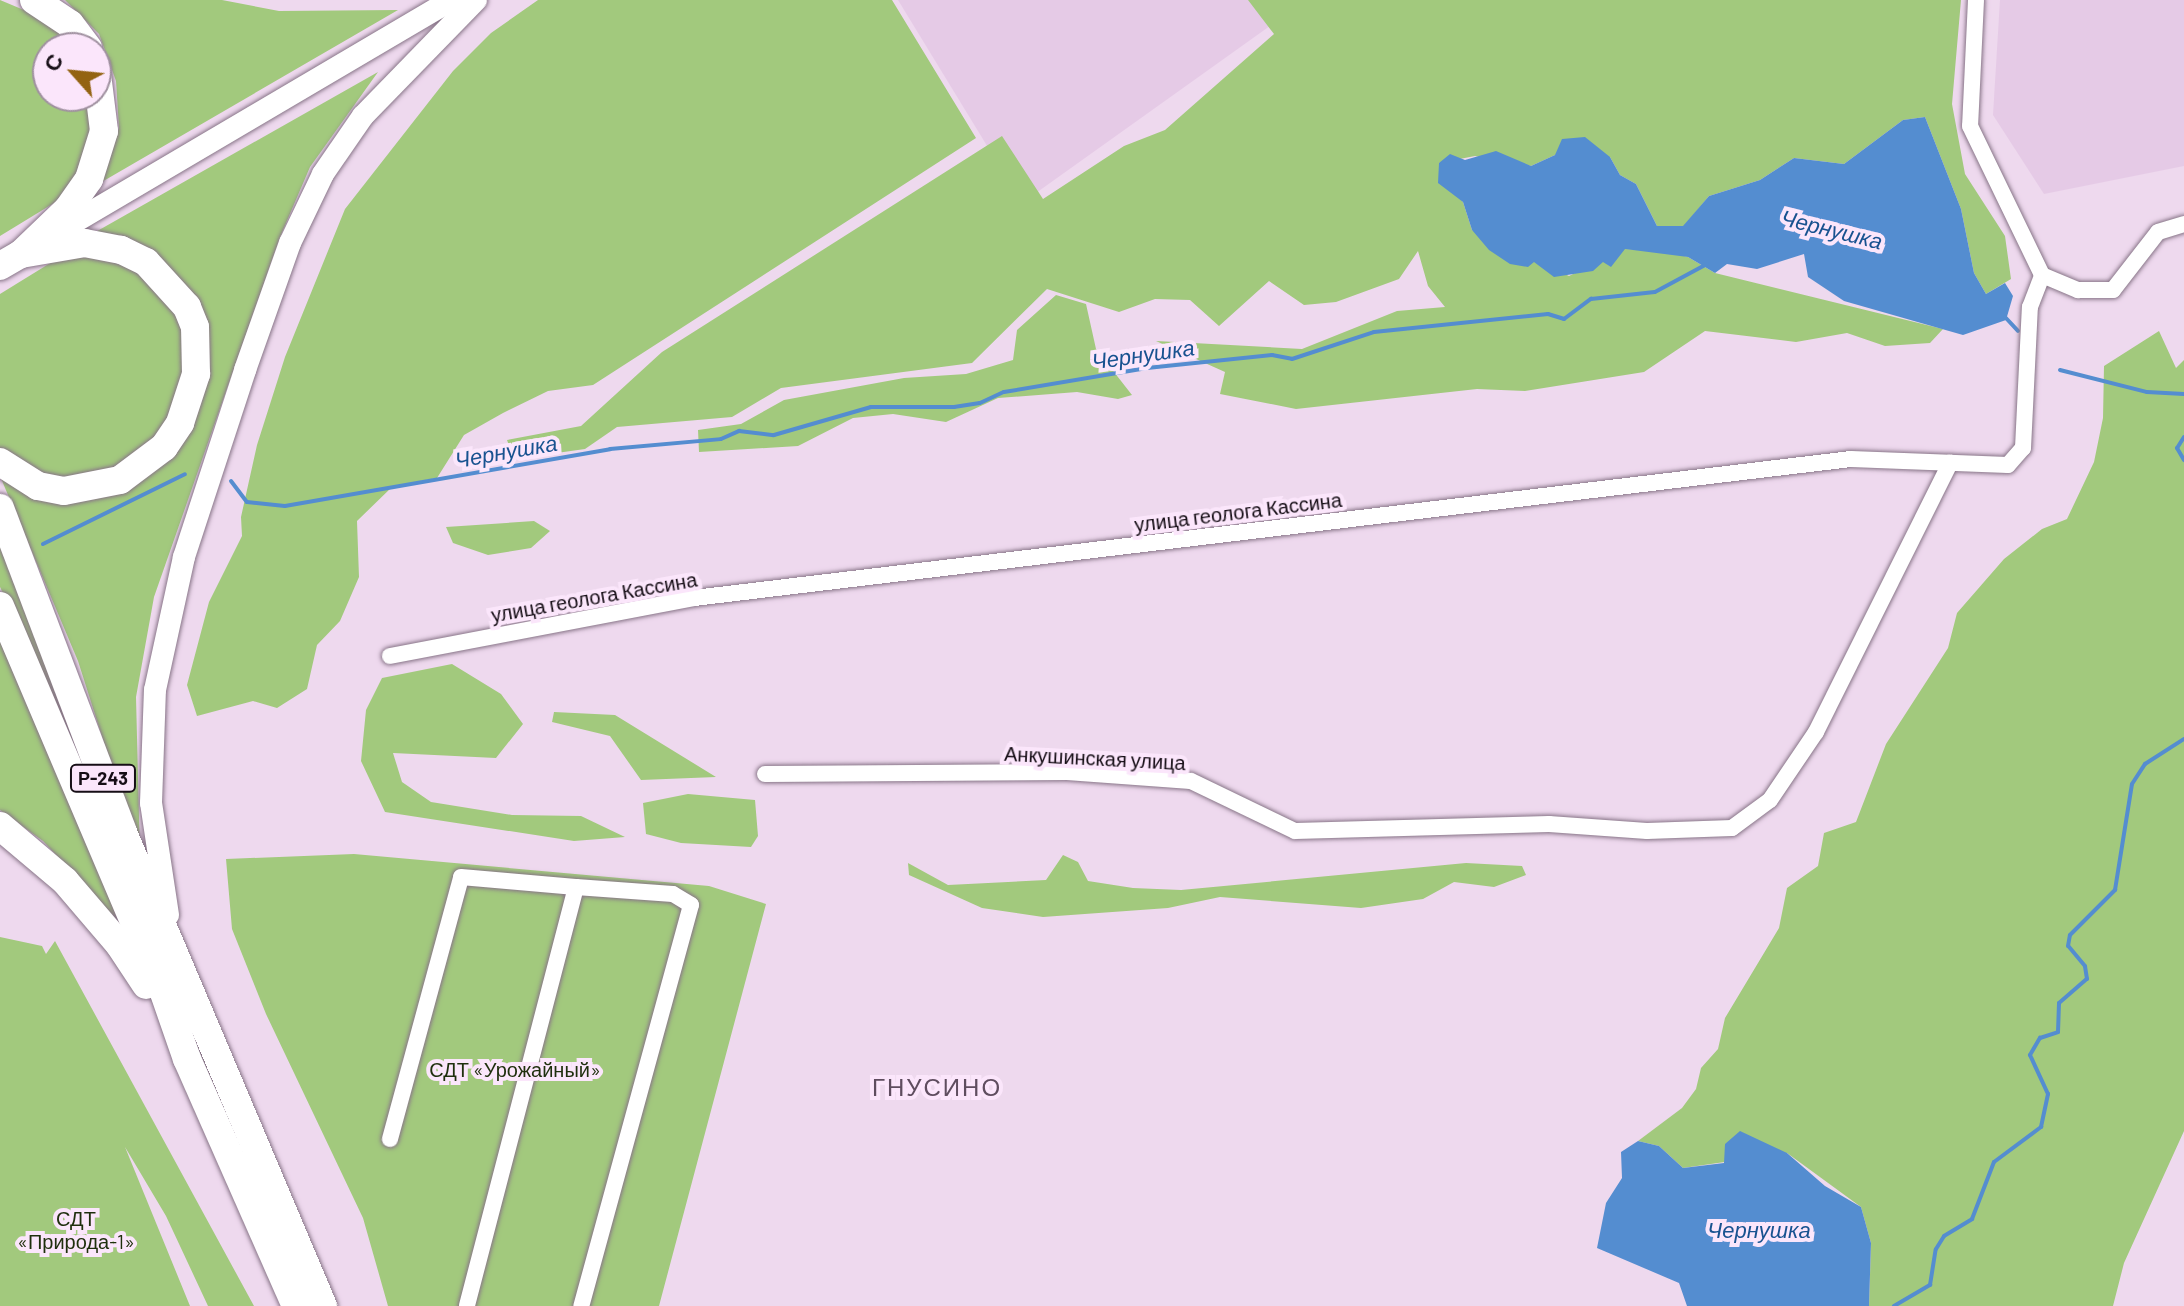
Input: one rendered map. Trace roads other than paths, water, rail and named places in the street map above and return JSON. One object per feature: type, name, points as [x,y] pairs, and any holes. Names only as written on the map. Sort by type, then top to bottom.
[{"type":"highway","points":[[34,0],[70,24],[76,32]]},
{"type":"highway","points":[[11,260],[68,209],[97,158],[105,112]]},
{"type":"highway","points":[[0,462],[38,486],[64,491],[120,480],[164,447],[180,423],[196,374],[195,327],[187,307],[146,262],[121,250],[85,243],[11,260]]},
{"type":"highway","name":"Р-243","points":[[0,508],[122,830],[199,1052]]},
{"type":"highway","name":"Р-243","points":[[0,606],[164,993],[199,1052]]},
{"type":"highway","points":[[0,826],[65,881],[104,925],[199,1052],[323,1306]]},
{"type":"highway","points":[[199,1052],[296,1306]]},
{"type":"main road","points":[[11,260],[451,0]]},
{"type":"main road","name":"Р-243","points":[[199,1052],[154,842],[152,729],[169,609],[245,370],[305,208],[363,116],[476,0]]},
{"type":"street","points":[[1976,0],[1970,126],[2042,275],[2078,290],[2113,290],[2158,232],[2184,224]]},
{"type":"street","name":"улица геолога Кассина","points":[[390,656],[709,596],[1851,459],[2008,465],[2023,448],[2029,385],[2030,307],[2042,275]]},
{"type":"street","name":"Анкушинская улица","points":[[765,774],[1067,772],[1191,781],[1295,831],[1549,824],[1603,830],[1732,828],[1770,800],[1816,732],[1950,463]]},
{"type":"street","points":[[390,1139],[461,877],[673,894],[691,905],[581,1306]]},
{"type":"street","points":[[467,1306],[576,887]]},
{"type":"water","points":[[1925,117],[1961,209],[1974,273],[1986,294],[2005,283],[2013,296],[2006,320],[1963,335],[1844,301],[1808,277],[1804,254],[1757,269],[1727,264],[1715,273],[1688,257],[1625,249],[1611,267],[1603,262],[1593,271],[1554,277],[1534,262],[1528,267],[1510,264],[1489,250],[1472,230],[1463,202],[1438,183],[1439,163],[1450,154],[1465,160],[1496,151],[1531,166],[1555,155],[1562,139],[1585,137],[1610,157],[1620,175],[1636,184],[1657,226],[1683,226],[1709,196],[1760,180],[1794,158],[1844,164],[1903,120]]},
{"type":"water","name":"Чернушка","points":[[1740,1131],[1787,1153],[1825,1186],[1861,1207],[1871,1243],[1869,1306],[1687,1306],[1679,1283],[1597,1248],[1606,1203],[1622,1178],[1621,1152],[1638,1141],[1659,1146],[1683,1168],[1724,1163],[1725,1144]]},
{"type":"waterway","name":"Чернушка","points":[[231,481],[247,502],[285,506],[610,449],[721,439],[739,431],[774,435],[871,407],[954,407],[980,403],[1004,392],[1147,368],[1272,355],[1292,359],[1374,332],[1548,314],[1564,319],[1591,299],[1655,292],[1707,264]]},
{"type":"waterway","name":"Чернушка","points":[[2005,317],[2018,331]]},
{"type":"waterway","name":"Чернушка","points":[[2060,370],[2147,392],[2184,394]]},
{"type":"waterway","name":"Чернушка","points":[[2184,437],[2177,448],[2184,460]]},
{"type":"waterway","points":[[43,544],[185,474]]},
{"type":"waterway","name":"Чернушка","points":[[1894,1306],[1930,1285],[1936,1249],[1944,1236],[1972,1219],[1994,1162],[2041,1127],[2048,1094],[2030,1055],[2040,1038],[2058,1032],[2059,1003],[2087,979],[2085,966],[2068,946],[2070,935],[2115,890],[2132,784],[2145,764],[2184,739]]},
{"type":"district","name":"ГНУСИНО","points":[[937,1087]]},
{"type":"park label","name":"СДТ «Урожайный»","points":[[515,1069]]},
{"type":"park label","name":"СДТ «Природа-1»","points":[[76,1230]]}]
